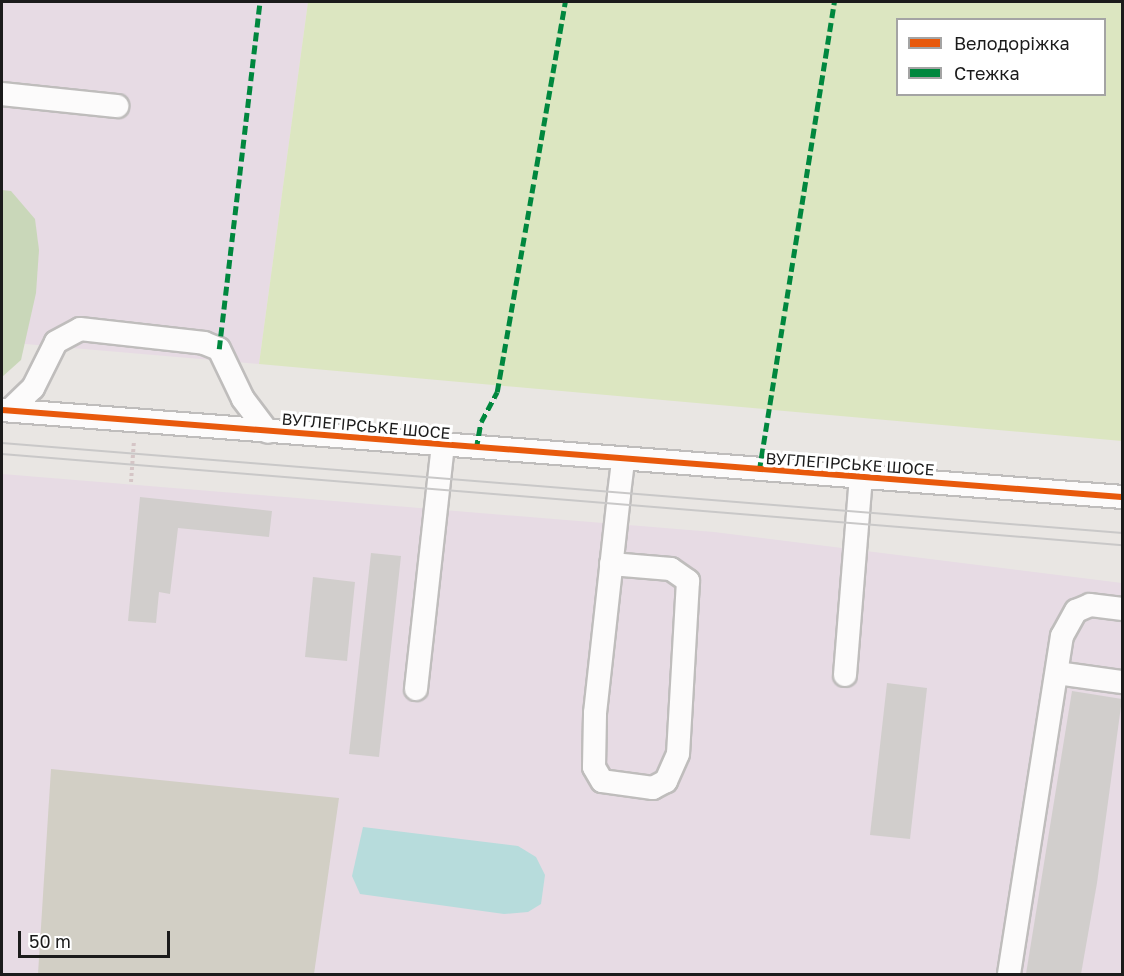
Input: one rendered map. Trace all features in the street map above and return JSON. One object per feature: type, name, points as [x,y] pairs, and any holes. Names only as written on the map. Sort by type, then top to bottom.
[{"type":"street","points":[[2,94],[117,106]]},
{"type":"street","points":[[6,410],[33,388],[56,342],[80,329],[204,343],[219,349],[243,399],[268,432]]},
{"type":"street","name":"ВУГЛЕГІРСЬКЕ ШОСЕ","points":[[6,410],[622,460],[1122,497]]},
{"type":"street","points":[[416,689],[443,446]]},
{"type":"street","points":[[611,564],[671,569],[688,581],[678,754],[666,781],[653,788],[602,781],[594,767],[611,564],[622,460]]},
{"type":"street","points":[[845,675],[861,478]]},
{"type":"street","points":[[1009,975],[1062,636],[1076,610],[1090,605],[1122,609]]},
{"type":"street","points":[[1056,672],[1122,682]]},
{"type":"path","points":[[131,482],[135,421]]},
{"type":"shaded area","points":[[2,2],[308,2],[259,364],[2,342]]},
{"type":"shaded area","points":[[2,474],[714,532],[1122,583],[1122,974],[2,974]]},
{"type":"shaded area","points":[[51,769],[339,798],[314,974],[38,974]]},
{"type":"green space","points":[[308,2],[1122,2],[1122,441],[259,364]]},
{"type":"green space","points":[[2,190],[11,191],[35,219],[39,250],[36,293],[21,360],[2,377]]},
{"type":"water","points":[[363,827],[518,846],[536,857],[545,875],[541,904],[528,912],[504,914],[360,894],[352,876]]},
{"type":"building","points":[[140,497],[272,511],[269,537],[178,528],[170,594],[159,592],[156,623],[128,621]]},
{"type":"building","points":[[371,553],[401,556],[379,757],[349,754]]},
{"type":"building","points":[[313,577],[355,582],[347,661],[305,657]]},
{"type":"building","points":[[887,683],[927,688],[910,839],[870,835]]},
{"type":"building","points":[[1072,691],[1122,699],[1097,883],[1081,974],[1026,974]]},
{"type":"tram line","points":[[2,443],[1122,533]]},
{"type":"tram line","points":[[2,454],[1122,545]]},
{"type":"marked path","points":[[219,349],[260,2]]},
{"type":"marked path","points":[[476,449],[481,422],[497,392],[565,2]]},
{"type":"marked path","points":[[759,471],[834,2]]},
{"type":"cycle path","points":[[2,410],[1122,497]]}]
